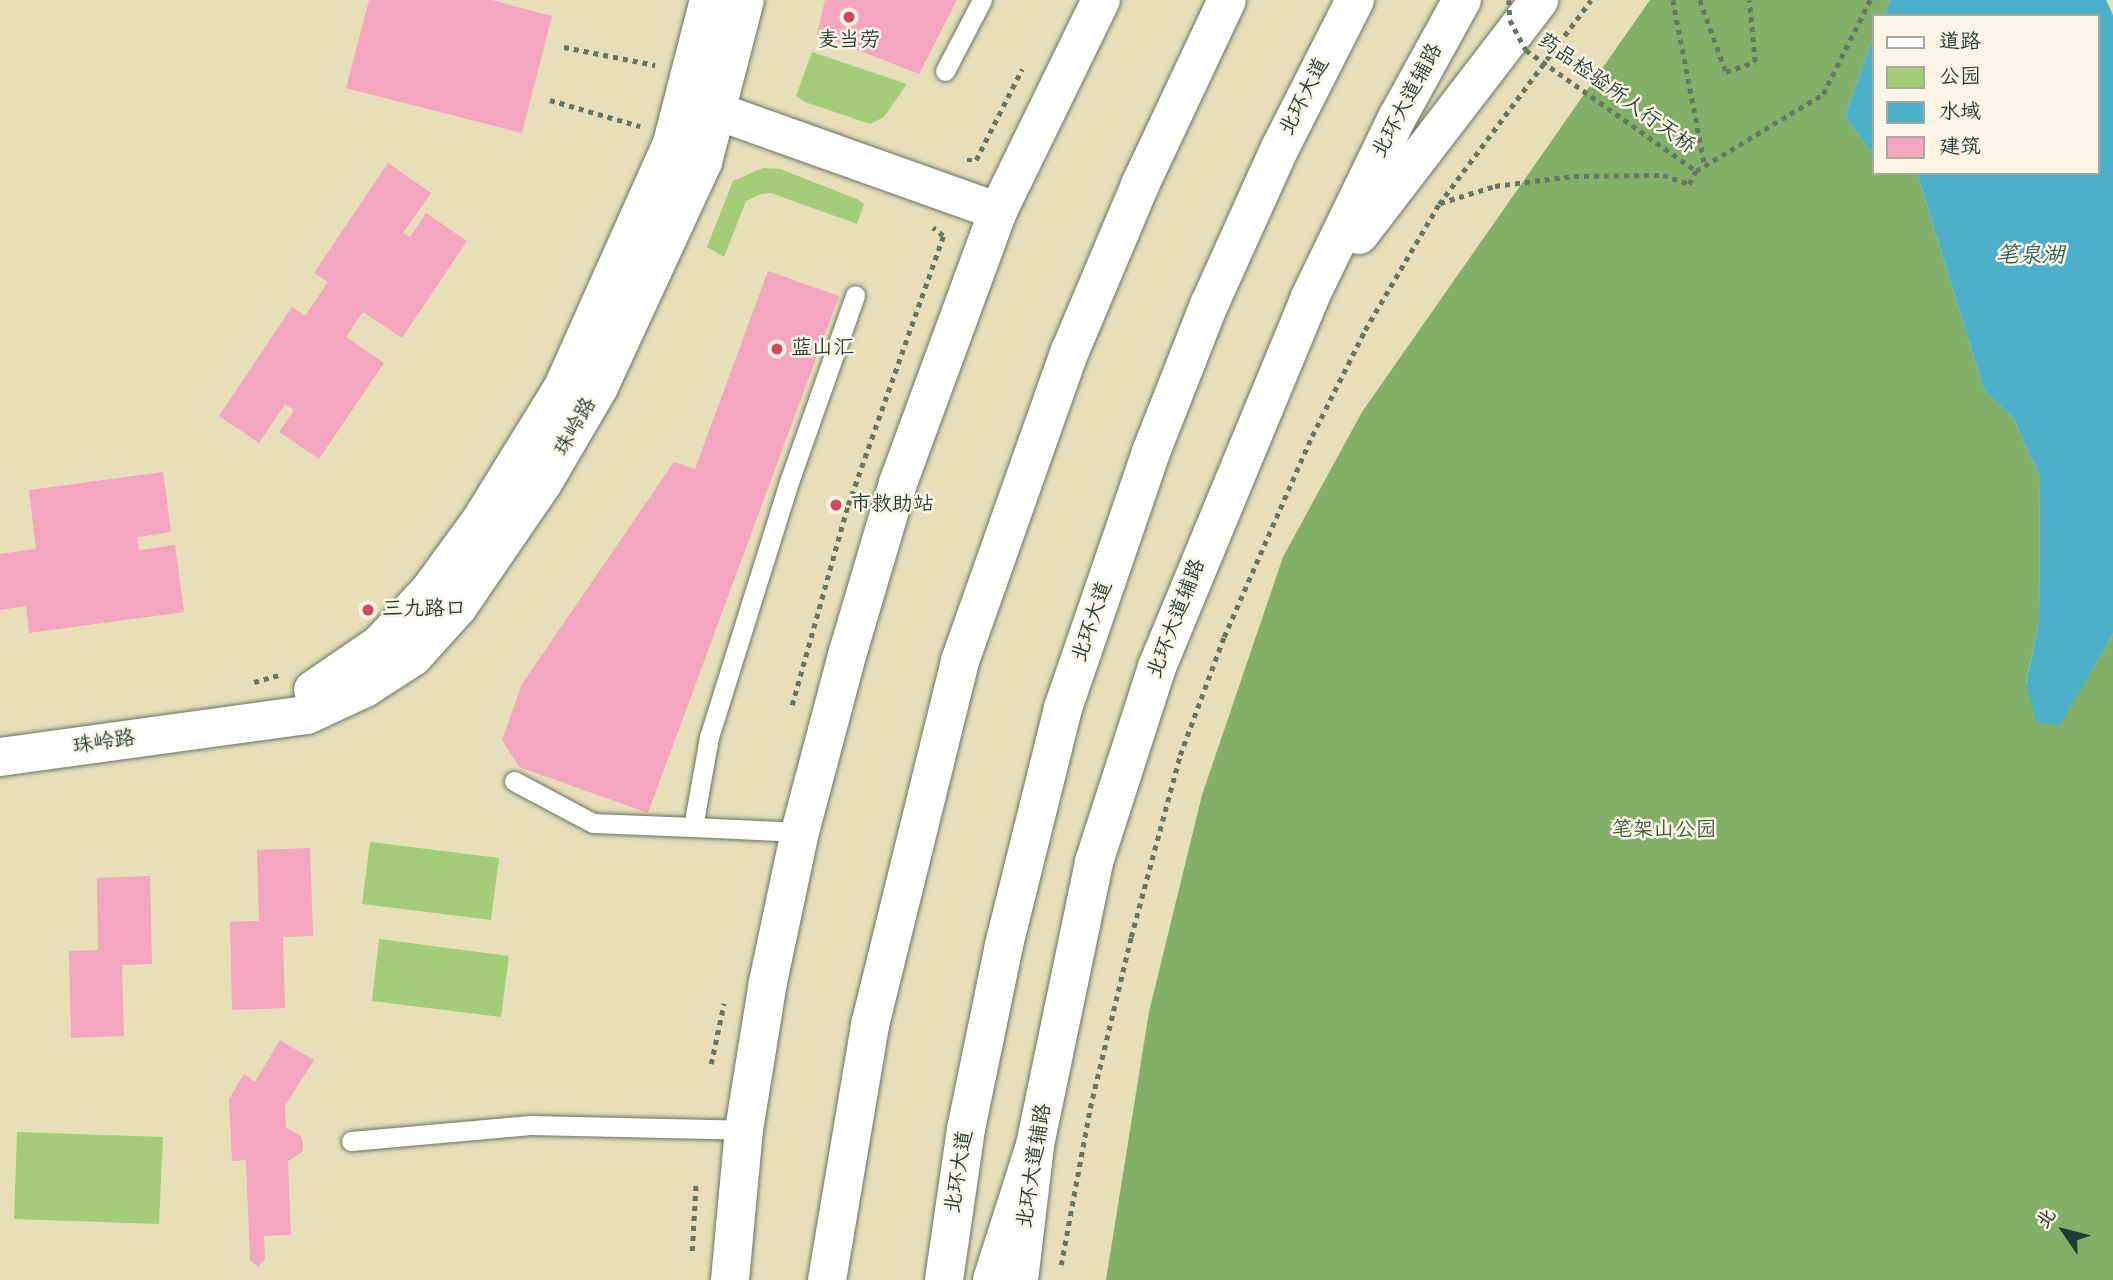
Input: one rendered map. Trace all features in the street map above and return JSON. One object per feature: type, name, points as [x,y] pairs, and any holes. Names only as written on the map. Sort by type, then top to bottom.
[{"type":"main road","name":"珠岭路","points":[[0,757],[307,715],[365,688],[413,657],[458,607],[543,483],[599,387],[654,276],[703,162],[702,106],[709,0]]},
{"type":"main road","name":"珠岭路","points":[[702,106],[746,0]]},
{"type":"main road","points":[[730,1280],[744,1130],[768,982],[800,832],[898,483],[998,211],[1101,0]]},
{"type":"main road","points":[[827,1280],[870,1025],[960,661],[1070,351],[1140,185],[1227,0]]},
{"type":"main road","name":"北环大道","points":[[944,1280],[966,1129],[1004,945],[1063,708],[1151,452],[1209,305],[1280,148],[1355,0]]},
{"type":"main road","name":"北环大道辅路","points":[[1019,1280],[1035,1145],[1094,862],[1157,667],[1310,297],[1397,118],[1462,0]]},
{"type":"main road","points":[[1310,297],[1539,0]]},
{"type":"main road","points":[[992,1280],[1035,1145]]},
{"type":"street","points":[[702,106],[998,211]]},
{"type":"lane","points":[[944,71],[982,0]]},
{"type":"lane","points":[[693,827],[709,737],[790,479],[855,295]]},
{"type":"lane","points":[[514,781],[593,823],[800,832]]},
{"type":"lane","points":[[351,1141],[530,1125],[744,1130]]},
{"type":"path","name":"药品检验所人行天桥","points":[[1509,0],[1510,20],[1527,50],[1696,171]]},
{"type":"path","points":[[1059,1274],[1093,1095],[1180,755],[1224,637],[1312,436],[1365,330],[1439,204],[1591,0]]},
{"type":"path","points":[[1673,0],[1705,166]]},
{"type":"path","points":[[1700,0],[1726,72],[1755,62],[1749,0]]},
{"type":"path","points":[[1439,204],[1496,186],[1574,176],[1663,175],[1689,184],[1696,171],[1823,94],[1870,0]]},
{"type":"path","points":[[564,47],[663,66]]},
{"type":"path","points":[[954,161],[976,160],[1028,58]]},
{"type":"path","points":[[550,100],[645,127],[639,139]]},
{"type":"path","points":[[250,684],[293,670]]},
{"type":"path","points":[[692,1255],[696,1182]]},
{"type":"green space","name":"笔架山公园","points":[[1650,0],[1891,0],[1884,14],[1871,14],[1871,43],[1845,116],[1871,152],[1871,175],[1918,175],[1984,390],[2014,419],[2040,478],[2039,621],[2026,683],[2092,670],[2113,634],[2113,1280],[1106,1280],[1149,1012],[1202,795],[1283,557],[1362,412]]},
{"type":"green space","points":[[812,52],[907,84],[884,117],[870,124],[805,102],[796,96]]},
{"type":"green space","points":[[763,168],[780,169],[857,199],[864,204],[857,224],[771,193],[761,194],[746,201],[724,257],[707,247],[733,181]]},
{"type":"green space","points":[[370,842],[499,858],[491,920],[362,904]]},
{"type":"green space","points":[[379,939],[509,956],[501,1017],[372,1001]]},
{"type":"green space","points":[[17,1132],[163,1137],[159,1224],[14,1219]]},
{"type":"water","name":"笔泉湖","points":[[1891,0],[2106,0],[2113,15],[2113,634],[2060,725],[2036,722],[2026,684],[2039,621],[2040,478],[2014,419],[1984,390],[1918,175],[2099,175],[2099,14],[1884,14]]},
{"type":"water","points":[[1871,43],[1871,152],[1845,116]]},
{"type":"building","points":[[369,0],[491,0],[552,16],[522,133],[346,88]]},
{"type":"building","points":[[825,0],[957,0],[919,74],[817,34]]},
{"type":"building","points":[[388,163],[431,193],[403,233],[410,237],[426,213],[467,241],[402,338],[363,312],[346,337],[384,363],[319,459],[279,432],[294,410],[285,404],[259,443],[219,416],[292,307],[305,316],[328,282],[314,273]]},
{"type":"building","points":[[768,271],[839,296],[648,813],[519,767],[502,740],[522,684],[674,462],[695,469]]},
{"type":"building","points":[[163,472],[171,532],[137,537],[139,550],[175,545],[184,612],[29,633],[26,606],[0,610],[0,554],[36,549],[29,490]]},
{"type":"building","points":[[310,848],[313,936],[283,937],[285,1008],[232,1010],[230,922],[259,921],[257,850]]},
{"type":"building","points":[[150,876],[152,964],[122,965],[124,1036],[71,1038],[69,951],[98,950],[97,878]]},
{"type":"building","points":[[280,1040],[314,1060],[285,1106],[286,1128],[301,1136],[303,1144],[302,1152],[288,1161],[291,1235],[264,1236],[265,1259],[258,1267],[250,1260],[246,1160],[232,1161],[229,1099],[244,1074],[255,1082]]},
{"type":"place","name":"麦当劳","points":[[849,17]]},
{"type":"place","name":"蓝山汇","points":[[777,349]]},
{"type":"place","name":"市救助站","points":[[836,505]]},
{"type":"place","name":"三九路口","points":[[368,610]]}]
